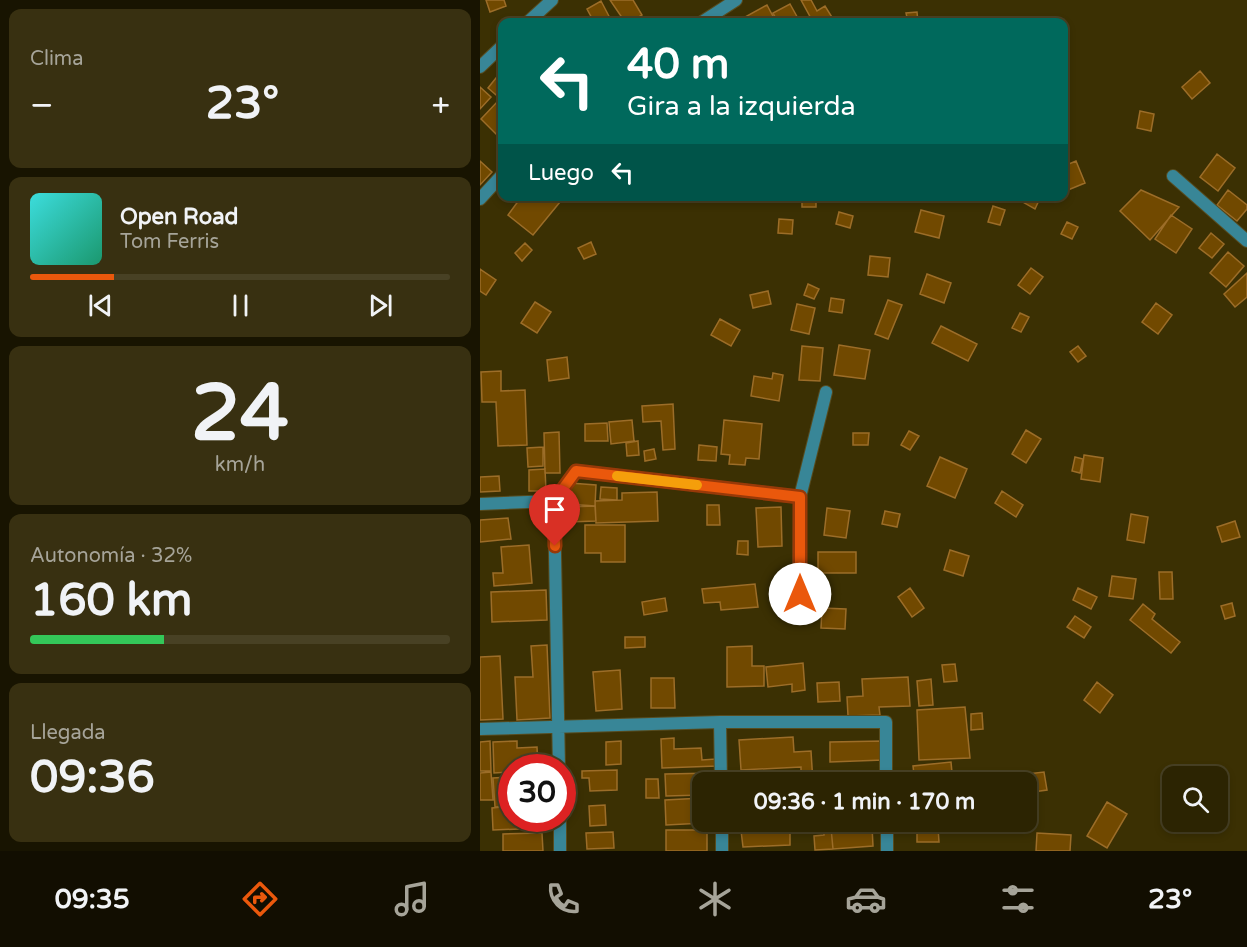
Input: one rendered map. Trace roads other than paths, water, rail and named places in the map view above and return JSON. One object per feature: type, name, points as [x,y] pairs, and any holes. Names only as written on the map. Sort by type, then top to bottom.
[{"type":"street","points":[[532,18],[552,0]]},
{"type":"street","points":[[708,18],[736,0]]},
{"type":"street","points":[[480,68],[498,50]]},
{"type":"street","points":[[1173,176],[1247,241]]},
{"type":"street","points":[[480,199],[498,179]]},
{"type":"street","points":[[800,594],[800,497],[826,393]]},
{"type":"street","points":[[559,754],[554,501],[576,471],[800,497]]},
{"type":"street","points":[[480,504],[554,501]]},
{"type":"street","points":[[720,722],[721,772]]},
{"type":"street","points":[[480,729],[720,722],[886,722],[886,772]]},
{"type":"street","points":[[560,832],[560,851]]},
{"type":"street","points":[[722,832],[722,851]]},
{"type":"street","points":[[887,832],[887,851]]}]
